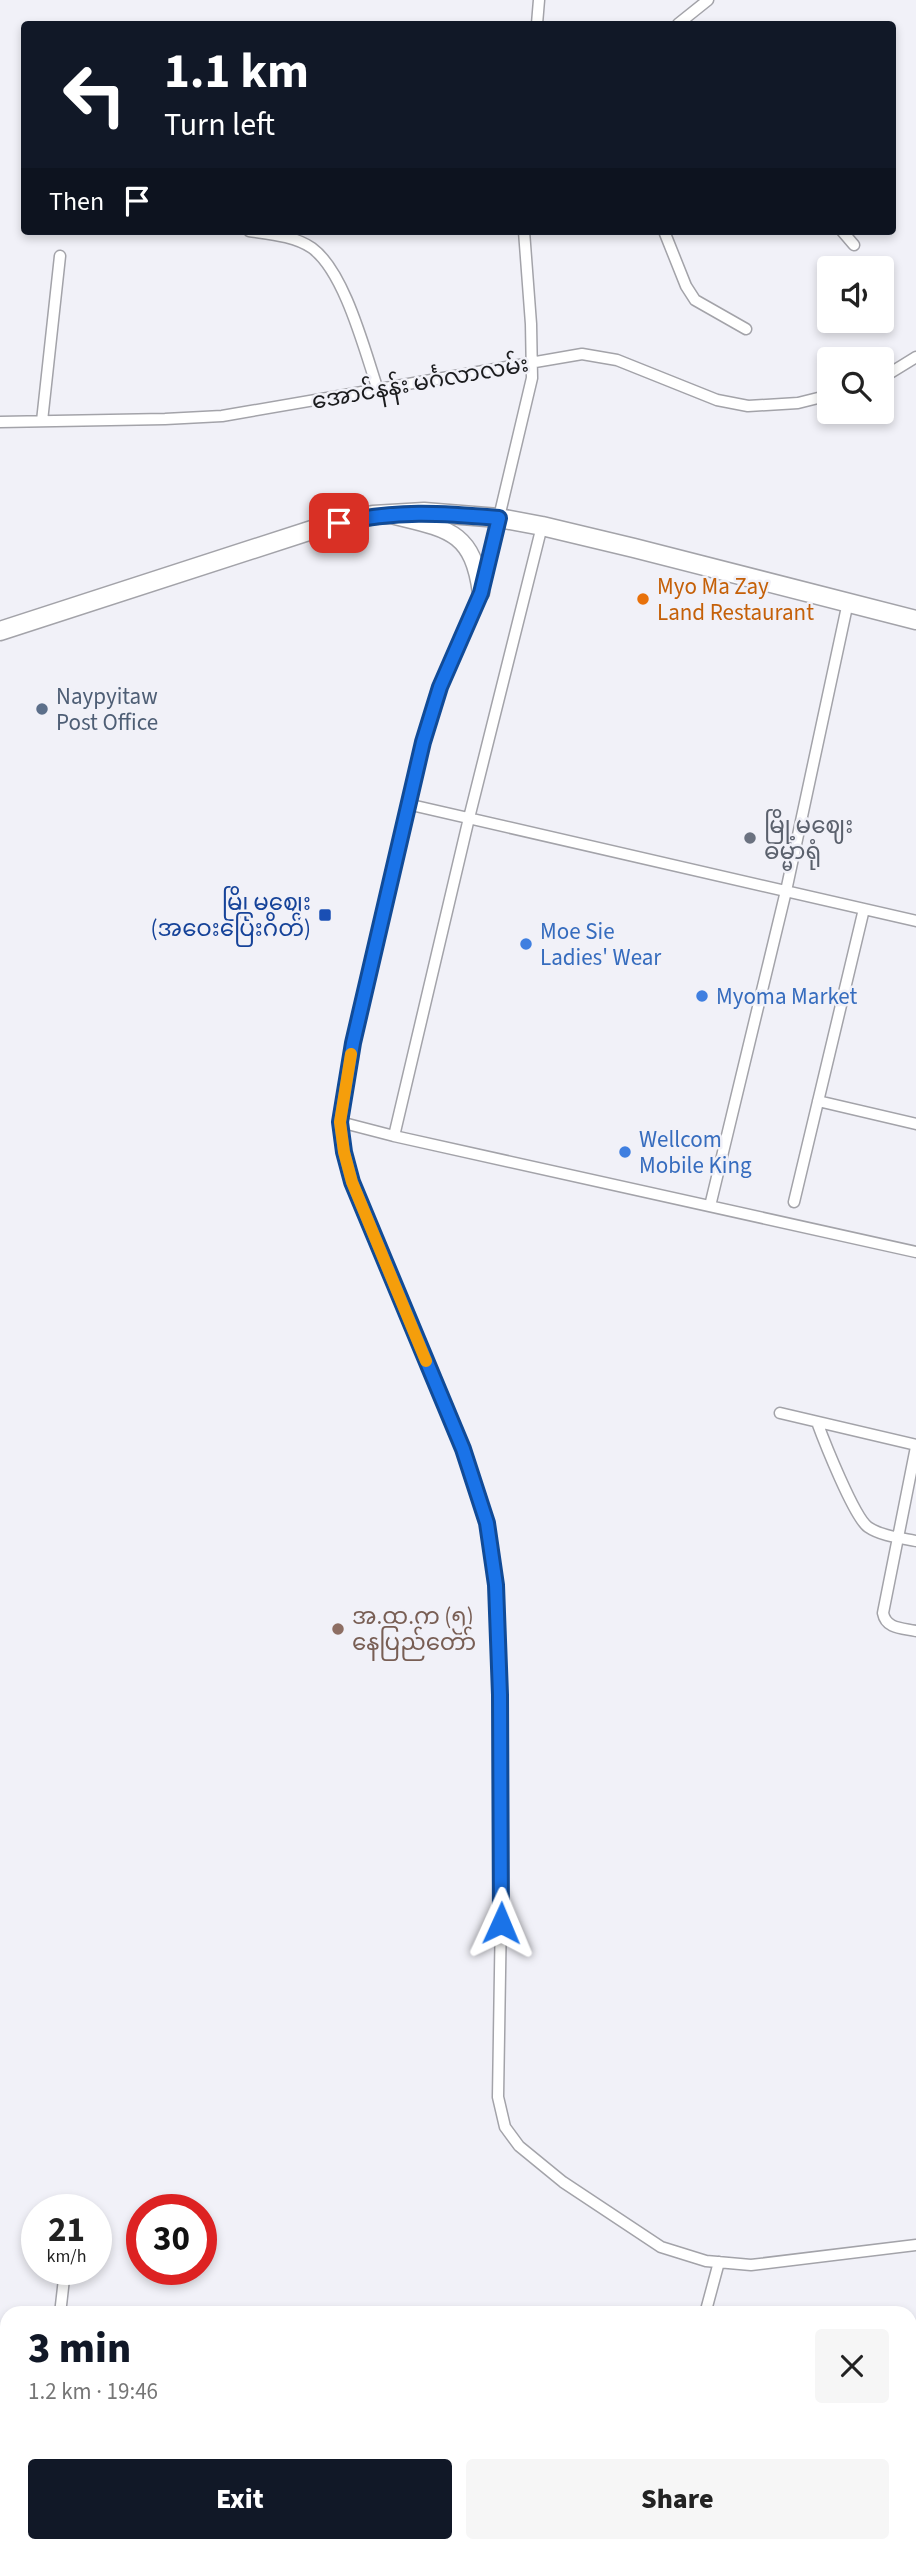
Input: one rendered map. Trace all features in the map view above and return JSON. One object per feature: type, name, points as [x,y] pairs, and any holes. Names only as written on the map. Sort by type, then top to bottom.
[{"type":"highway","points":[[0,631],[318,528],[386,514],[424,512],[499,518],[542,526],[916,620]]},
{"type":"main road","points":[[386,514],[437,526],[456,536],[470,552],[478,567],[481,593]]},
{"type":"street","points":[[537,21],[539,0]]},
{"type":"street","points":[[682,21],[708,0]]},
{"type":"street","points":[[274,235],[287,237],[312,248],[330,268],[351,311],[378,390]]},
{"type":"street","points":[[524,235],[531,324],[531,378],[481,593],[440,687],[407,804],[353,1043],[340,1122],[352,1182],[463,1449],[487,1523],[496,1585],[499,1682],[502,1849],[498,2097],[505,2127],[519,2146],[563,2182],[661,2247],[706,2260],[751,2265],[916,2245]]},
{"type":"street","points":[[666,235],[686,286],[695,300],[746,329]]},
{"type":"street","points":[[845,235],[854,245]]},
{"type":"street","points":[[42,421],[60,256]]},
{"type":"street","name":"အောင်နန်း မင်္ဂလာလမ်း","points":[[0,422],[222,416],[582,354],[617,360],[716,400],[748,406],[817,398]]},
{"type":"street","points":[[894,371],[916,357]]},
{"type":"street","points":[[394,1136],[542,526]]},
{"type":"street","points":[[710,1206],[786,891],[848,602]]},
{"type":"street","points":[[407,804],[916,921]]},
{"type":"street","points":[[794,1202],[864,909]]},
{"type":"street","points":[[818,1101],[916,1124]]},
{"type":"street","points":[[340,1122],[916,1252]]},
{"type":"street","points":[[780,1413],[916,1446],[883,1613],[884,1621],[890,1625],[916,1631]]},
{"type":"street","points":[[817,1422],[835,1467],[866,1526],[916,1541]]},
{"type":"street","points":[[707,2306],[719,2262]]},
{"type":"street","points":[[61,2306],[63,2285]]},
{"type":"slow traffic","points":[[351,1054],[340,1122],[344,1152],[352,1182],[426,1361]]},
{"type":"place","name":"Myo Ma Zay Land Restaurant","points":[[643,599]]},
{"type":"place","name":"Naypyitaw Post Office","points":[[42,709]]},
{"type":"place","name":"မြို့မဈေး ဓမ္မာရုံ","points":[[750,838]]},
{"type":"place","name":"မြို့မဈေး (အဝေးပြေးဂိတ်)","points":[[325,915]]},
{"type":"place","name":"Moe Sie Ladies' Wear","points":[[526,944]]},
{"type":"place","name":"Myoma Market","points":[[702,996]]},
{"type":"place","name":"Wellcom Mobile King","points":[[625,1152]]},
{"type":"place","name":"အ.ထ.က (၅) နေပြည်တော်","points":[[338,1629]]},
{"type":"route","points":[[339,523],[373,515],[424,512],[499,518],[481,593],[440,687],[423,742],[353,1043],[340,1122],[352,1182],[463,1449],[487,1523],[496,1585],[500,1695],[501,1923]]}]
